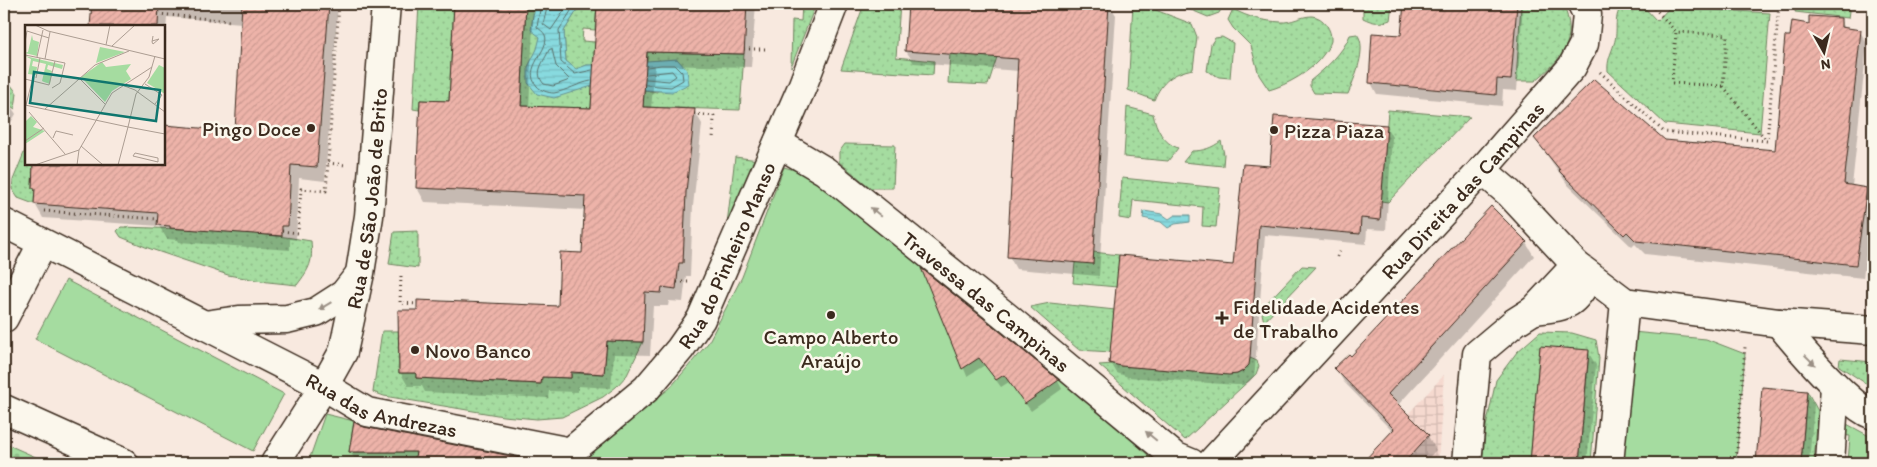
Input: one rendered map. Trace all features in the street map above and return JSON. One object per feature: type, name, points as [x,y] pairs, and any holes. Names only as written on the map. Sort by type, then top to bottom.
[{"type":"street","name":"Rua de São João de Brito","points":[[324,386],[343,352],[360,273],[369,216],[386,4]]},
{"type":"street","name":"Rua do Pinheiro Manso","points":[[564,458],[646,389],[680,349],[701,319],[806,78],[834,4]]},
{"type":"street","name":"Rua Direita das Campinas","points":[[1211,463],[1482,170],[1572,66],[1584,44],[1588,7]]},
{"type":"street","name":"Travessa das Campinas","points":[[778,143],[825,171],[1008,318],[1174,456],[1191,463]]},
{"type":"street","points":[[1482,170],[1509,193],[1583,270],[1625,302],[1779,323],[1873,330]]},
{"type":"street","name":"Rua das Andrezas","points":[[10,227],[324,386],[367,412],[564,458]]},
{"type":"street","points":[[4,318],[42,244]]},
{"type":"street","points":[[1467,463],[1477,354],[1515,322],[1534,310],[1568,304],[1579,296],[1583,270]]},
{"type":"street","points":[[204,325],[239,320],[287,319],[316,312],[344,294],[360,273]]},
{"type":"street","points":[[1609,463],[1625,302]]},
{"type":"street","points":[[1779,323],[1804,354],[1835,386],[1864,412],[1873,415]]},
{"type":"street","points":[[275,463],[324,386]]},
{"type":"street","points":[[1830,463],[1835,386]]},
{"type":"street","points":[[4,409],[124,463]]},
{"type":"path","points":[[64,4],[91,6]]},
{"type":"path","points":[[282,231],[298,233],[301,190],[326,191],[339,4]]},
{"type":"path","points":[[1651,4],[1676,32],[1727,35],[1723,86],[1767,141]]},
{"type":"path","points":[[1767,141],[1779,4]]},
{"type":"path","points":[[158,14],[230,21]]},
{"type":"path","points":[[1676,32],[1672,82],[1723,86]]},
{"type":"path","points":[[744,49],[767,49]]},
{"type":"path","points":[[1579,53],[1664,132],[1767,141]]},
{"type":"path","points":[[694,114],[714,116],[713,140]]},
{"type":"path","points":[[10,227],[29,210],[158,219]]},
{"type":"path","points":[[1337,258],[1340,250]]},
{"type":"path","points":[[401,276],[400,303],[417,304]]},
{"type":"path","points":[[1736,463],[1748,318]]},
{"type":"path","points":[[4,460],[11,463]]},
{"type":"shaded area","points":[[1444,375],[1438,463],[1362,463],[1408,414]]},
{"type":"green space","points":[[419,4],[454,4],[449,101],[420,100],[419,110],[413,109]]},
{"type":"green space","points":[[526,4],[537,4],[535,17],[540,36],[538,48],[528,67],[581,88],[592,86],[591,108],[521,106]]},
{"type":"green space","points":[[573,4],[597,4],[595,30],[583,29],[582,41],[595,42],[593,66],[587,65],[576,70],[566,61],[564,31],[578,9]]},
{"type":"green space","points":[[802,4],[816,4],[791,67],[792,20],[801,21]]},
{"type":"green space","points":[[864,4],[900,4],[896,57],[934,61],[933,75],[841,69]]},
{"type":"green space","points":[[1133,4],[1140,4],[1192,24],[1197,37],[1193,69],[1169,79],[1157,93],[1154,100],[1128,90]]},
{"type":"green space","points":[[1177,4],[1224,4],[1219,13],[1208,17]]},
{"type":"green space","points":[[1363,4],[1392,4],[1390,20],[1376,22],[1363,18]]},
{"type":"green space","points":[[1521,4],[1563,4],[1569,28],[1565,48],[1560,56],[1535,81],[1516,81]]},
{"type":"green space","points":[[1623,4],[1641,4],[1657,21],[1670,7],[1770,13],[1760,133],[1665,124],[1608,71],[1618,14]]},
{"type":"green space","points":[[1796,4],[1850,4],[1848,18],[1795,12]]},
{"type":"green space","points":[[1233,9],[1251,17],[1275,22],[1285,22],[1308,16],[1316,17],[1324,21],[1329,29],[1331,41],[1318,61],[1306,72],[1283,85],[1269,90],[1259,75],[1251,46],[1233,28],[1228,20]]},
{"type":"green space","points":[[1357,34],[1360,40],[1361,55],[1348,94],[1314,93],[1310,86],[1310,81],[1338,54],[1350,35]]},
{"type":"green space","points":[[1222,37],[1233,43],[1230,78],[1219,77],[1207,71],[1211,44],[1215,38]]},
{"type":"green space","points":[[647,52],[744,54],[740,110],[643,107],[644,90],[657,92],[660,60],[647,62]]},
{"type":"green space","points":[[950,54],[997,57],[988,85],[948,83]]},
{"type":"green space","points":[[4,76],[17,93],[15,109],[4,101]]},
{"type":"green space","points":[[1127,107],[1153,114],[1156,125],[1164,139],[1178,148],[1168,161],[1124,157]]},
{"type":"green space","points":[[1388,110],[1470,117],[1388,202],[1381,201]]},
{"type":"green space","points":[[1221,141],[1224,154],[1223,166],[1183,162],[1192,151],[1207,149]]},
{"type":"green space","points":[[845,144],[895,145],[893,188],[871,188],[839,162],[839,152]]},
{"type":"green space","points":[[25,150],[25,165],[33,165],[32,188],[35,188],[34,204],[18,198],[12,189],[13,180]]},
{"type":"green space","points":[[735,157],[759,160],[727,224]]},
{"type":"green space","name":"Campo Alberto Araújo","points":[[784,167],[819,177],[1091,404],[1157,463],[575,463],[670,388],[708,343],[742,277]]},
{"type":"green space","points":[[1122,178],[1220,188],[1216,227],[1202,226],[1203,207],[1133,200],[1131,220],[1119,218]]},
{"type":"green space","points":[[121,227],[192,229],[288,237],[311,241],[311,260],[308,269],[297,285],[268,282],[228,275],[148,248],[121,237],[117,231]]},
{"type":"green space","points":[[418,231],[418,268],[389,264],[394,232]]},
{"type":"green space","points":[[1093,252],[1119,255],[1117,287],[1073,283],[1075,263]]},
{"type":"green space","points":[[1302,266],[1316,267],[1264,322],[1261,309]]},
{"type":"green space","points":[[66,280],[284,394],[253,451],[35,339]]},
{"type":"green space","points":[[1050,303],[1115,310],[1111,352],[1079,350],[1030,307]]},
{"type":"green space","points":[[382,331],[399,331],[399,373],[416,373],[416,378],[540,384],[542,377],[571,378],[571,373],[604,374],[607,341],[643,342],[627,375],[603,397],[562,417],[537,419],[503,416],[384,396],[373,392]]},
{"type":"green space","points":[[1622,331],[1706,339],[1745,354],[1736,463],[1621,463]]},
{"type":"green space","points":[[1540,332],[1572,333],[1596,340],[1599,358],[1591,463],[1579,463],[1589,351],[1540,347],[1530,463],[1482,463],[1486,427],[1496,380],[1517,352]]},
{"type":"green space","points":[[1250,358],[1257,361],[1259,366],[1256,374],[1185,440],[1099,365],[1114,364],[1237,374],[1246,368]]},
{"type":"green space","points":[[1840,359],[1873,362],[1873,388],[1839,366]]},
{"type":"green space","points":[[1807,391],[1818,411],[1814,463],[1801,463]]},
{"type":"green space","points":[[325,414],[354,421],[349,452],[416,452],[415,457],[445,463],[308,463]]},
{"type":"green space","points":[[1843,422],[1873,438],[1873,463],[1848,463],[1850,436],[1841,435]]},
{"type":"green space","points":[[4,443],[49,463],[4,463]]},
{"type":"water","points":[[537,4],[573,4],[578,9],[564,31],[566,61],[576,69],[587,65],[677,59],[687,70],[689,84],[672,92],[592,86],[554,98],[537,94],[528,83],[528,67],[537,49],[540,37],[531,30]]},
{"type":"water","points":[[1144,211],[1162,214],[1169,219],[1175,215],[1190,215],[1190,222],[1175,224],[1168,228],[1161,222],[1143,218]]},
{"type":"building","points":[[92,4],[159,4],[158,25],[90,25]]},
{"type":"building","points":[[242,4],[329,4],[317,167],[291,165],[288,226],[282,226],[282,236],[170,228],[170,226],[157,225],[158,213],[34,204],[35,188],[32,188],[33,165],[165,165],[165,125],[235,131]]},
{"type":"building","points":[[454,4],[526,4],[521,106],[591,108],[597,4],[747,4],[744,54],[647,52],[643,107],[695,109],[686,192],[683,263],[679,263],[676,289],[662,287],[661,293],[645,292],[643,342],[607,341],[604,374],[571,372],[571,378],[542,377],[541,384],[416,378],[416,373],[399,373],[398,310],[417,310],[417,300],[558,306],[560,252],[582,253],[585,196],[416,188],[420,100],[449,101]]},
{"type":"building","points":[[908,4],[1109,4],[1093,264],[1007,257],[1018,59],[905,51]]},
{"type":"building","points":[[1404,4],[1517,4],[1511,80],[1497,79],[1496,95],[1369,83],[1372,33],[1401,35]]},
{"type":"building","points":[[1809,16],[1841,18],[1841,27],[1861,30],[1844,184],[1867,188],[1856,265],[1636,241],[1627,232],[1624,235],[1559,171],[1534,138],[1594,79],[1665,140],[1775,150],[1785,36],[1790,36],[1792,21],[1809,24]]},
{"type":"building","points":[[1274,116],[1387,125],[1380,220],[1361,218],[1360,234],[1259,225],[1250,358],[1249,365],[1243,371],[1229,375],[1121,366],[1109,363],[1119,255],[1233,265],[1243,164],[1270,166]]},
{"type":"building","points":[[1491,206],[1527,242],[1388,394],[1429,435],[1404,463],[1362,463],[1394,429],[1334,368],[1349,354],[1351,356]]},
{"type":"building","points":[[921,268],[1059,380],[1025,404],[1004,375],[996,380],[979,358],[962,369]]},
{"type":"building","points":[[1540,346],[1589,350],[1579,463],[1530,463]]},
{"type":"building","points":[[1762,387],[1807,391],[1801,463],[1756,463]]},
{"type":"building","points":[[354,422],[364,427],[531,460],[530,463],[445,463],[415,457],[416,452],[349,452]]},
{"type":"place","name":"Pingo Doce","points":[[311,128]]},
{"type":"place","name":"Pizza Piaza","points":[[1274,130]]},
{"type":"place","name":"Campo Alberto Araújo","points":[[831,315]]},
{"type":"place","name":"Fidelidade Acidentes de Trabalho","points":[[1222,318]]},
{"type":"place","name":"Novo Banco","points":[[415,350]]}]
